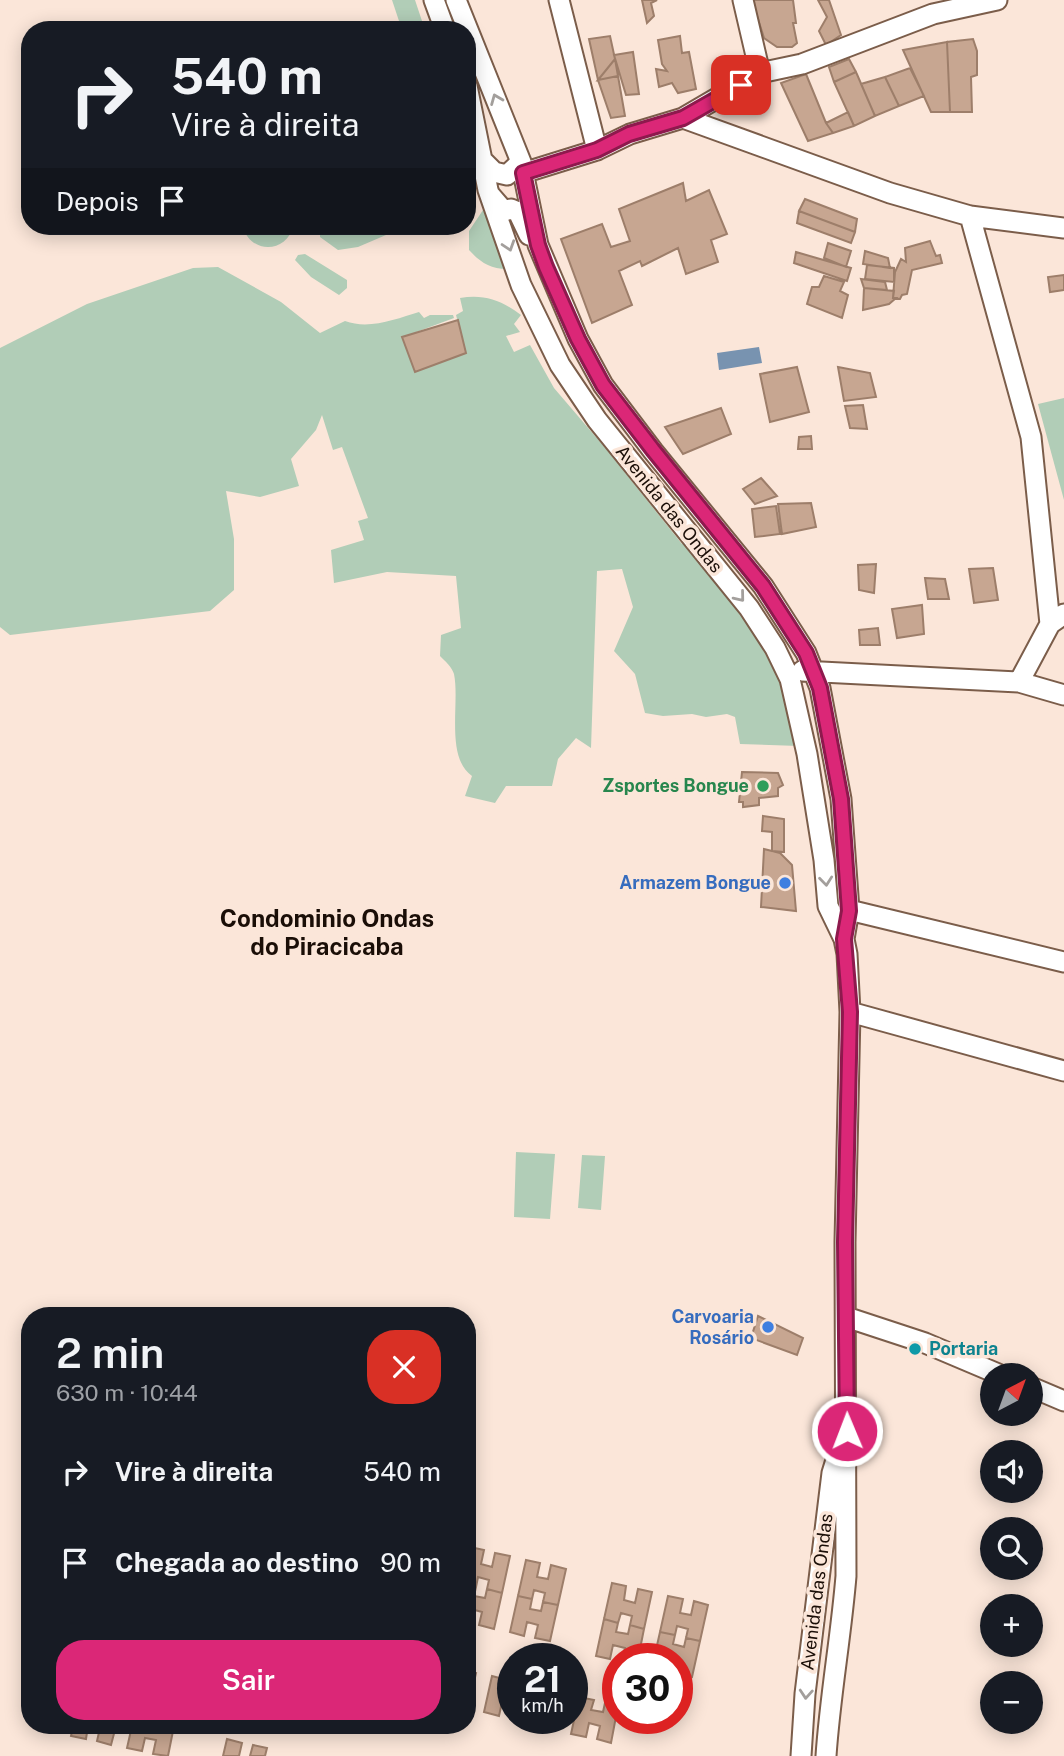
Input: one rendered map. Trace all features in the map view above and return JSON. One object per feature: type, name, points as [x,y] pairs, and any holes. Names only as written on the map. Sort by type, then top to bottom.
[{"type":"street","points":[[434,0],[442,21]]},
{"type":"street","name":"Avenida das Ondas","points":[[456,0],[464,21]]},
{"type":"street","points":[[559,0],[597,150]]},
{"type":"street","points":[[743,0],[760,73]]},
{"type":"street","points":[[481,158],[494,172],[507,175],[522,167],[597,150],[629,134],[683,118],[760,73],[802,64],[931,7],[997,0]]},
{"type":"street","name":"Avenida das Ondas","points":[[476,51],[522,167],[538,245],[578,339],[603,385],[763,586],[806,653],[820,688],[832,742],[841,799],[849,911],[844,939],[850,1012],[846,1576],[826,1756]]},
{"type":"street","points":[[683,118],[890,193],[970,216],[1064,228]]},
{"type":"street","name":"Avenida das Ondas","points":[[476,126],[488,190],[521,285],[559,365],[597,420],[749,608],[775,648],[790,679],[800,719],[822,850],[828,906],[844,939]]},
{"type":"street","points":[[488,190],[504,211],[511,209],[518,212],[546,267]]},
{"type":"street","points":[[970,216],[1031,437],[1057,619],[1019,682]]},
{"type":"street","points":[[784,667],[813,673],[1019,682],[1064,695]]},
{"type":"street","points":[[816,819],[842,820]]},
{"type":"street","points":[[822,850],[844,849]]},
{"type":"street","points":[[849,911],[1064,962]]},
{"type":"street","points":[[850,1012],[1064,1071]]},
{"type":"street","points":[[846,1317],[925,1343],[980,1366]]},
{"type":"street","points":[[1043,1392],[1064,1401]]},
{"type":"street","name":"Avenida das Ondas","points":[[801,1756],[832,1473],[847,1431]]},
{"type":"street","points":[[832,1473],[838,1493],[838,1562],[846,1576]]},
{"type":"street","points":[[816,1601],[832,1613],[832,1692]]},
{"type":"green space","points":[[392,0],[415,0],[422,21],[399,21]]},
{"type":"green space","points":[[483,210],[507,269],[486,264],[469,250],[469,235],[476,235],[476,220]]},
{"type":"green space","points":[[247,235],[289,235],[276,246],[260,246],[252,242]]},
{"type":"green space","points":[[386,235],[358,247],[338,250],[320,237]]},
{"type":"green space","points":[[305,254],[347,280],[347,288],[339,295],[311,277],[295,260],[298,255]]},
{"type":"green space","points":[[218,267],[281,302],[320,333],[345,321],[373,324],[419,312],[424,318],[430,315],[453,315],[454,318],[403,337],[415,372],[466,353],[456,315],[463,311],[460,298],[492,299],[521,315],[514,324],[520,332],[506,336],[514,352],[530,345],[554,388],[682,544],[691,543],[764,644],[783,680],[799,746],[740,744],[735,717],[727,714],[706,717],[645,713],[635,674],[614,651],[633,607],[622,569],[597,571],[591,748],[576,738],[558,759],[552,786],[506,786],[495,803],[465,796],[472,776],[464,767],[456,743],[454,674],[440,656],[441,635],[461,628],[456,576],[387,572],[334,583],[331,550],[364,540],[358,521],[368,518],[342,447],[333,450],[322,415],[316,430],[291,459],[299,486],[260,497],[226,491],[234,539],[234,590],[210,611],[10,635],[0,627],[0,348],[87,304],[193,268]]},
{"type":"green space","points":[[1064,398],[1064,500],[1038,404]]},
{"type":"green space","points":[[516,1152],[555,1154],[550,1219],[514,1217]]},
{"type":"green space","points":[[582,1155],[605,1156],[601,1210],[578,1208]]},
{"type":"water","points":[[759,347],[762,363],[719,370],[717,353]]},
{"type":"building","points":[[642,0],[657,0],[651,3],[654,16],[647,23]]},
{"type":"building","points":[[752,0],[793,0],[796,23],[793,23],[797,43],[792,47],[777,47],[764,38]]},
{"type":"building","points":[[818,0],[829,0],[841,35],[826,45],[819,31],[827,17]]},
{"type":"building","points":[[610,36],[615,59],[598,80],[589,39]]},
{"type":"building","points":[[680,36],[682,53],[689,52],[696,89],[678,93],[672,83],[659,87],[656,69],[667,71],[662,64],[658,40]]},
{"type":"building","points":[[973,39],[977,51],[977,75],[971,77],[972,112],[950,112],[947,42]]},
{"type":"building","points":[[947,42],[950,112],[931,112],[903,50]]},
{"type":"building","points":[[633,52],[639,94],[626,95],[614,55]]},
{"type":"building","points":[[615,59],[618,76],[598,80]]},
{"type":"building","points":[[849,59],[856,72],[834,82],[829,67]]},
{"type":"building","points":[[910,68],[924,96],[899,106],[885,77]]},
{"type":"building","points":[[856,72],[875,116],[854,126],[834,82]]},
{"type":"building","points":[[806,74],[826,123],[833,133],[808,141],[781,83]]},
{"type":"building","points":[[618,76],[625,116],[611,118],[598,80]]},
{"type":"building","points":[[885,77],[899,106],[875,116],[861,84]]},
{"type":"building","points":[[848,112],[854,126],[833,133],[826,123]]},
{"type":"building","points":[[683,183],[686,201],[709,190],[727,234],[711,240],[718,262],[686,274],[678,248],[642,266],[640,261],[619,271],[632,305],[592,323],[561,239],[602,224],[611,247],[630,241],[619,209]]},
{"type":"building","points":[[805,199],[857,219],[855,232],[799,211]]},
{"type":"building","points":[[799,211],[855,232],[851,243],[797,223]]},
{"type":"building","points":[[930,241],[942,263],[912,270],[907,294],[900,299],[893,298],[895,272],[901,259],[906,262],[905,248]]},
{"type":"building","points":[[828,243],[851,251],[846,267],[824,258]]},
{"type":"building","points":[[865,251],[888,258],[890,268],[863,264]]},
{"type":"building","points":[[796,252],[851,268],[847,281],[794,263]]},
{"type":"building","points":[[867,265],[894,268],[894,282],[865,279]]},
{"type":"building","points":[[1064,275],[1064,290],[1050,292],[1048,277]]},
{"type":"building","points":[[824,276],[844,282],[840,291],[848,295],[842,318],[807,304],[812,287],[819,287]]},
{"type":"building","points":[[861,279],[885,282],[887,290],[864,288]]},
{"type":"building","points":[[864,288],[894,291],[893,298],[896,298],[889,304],[863,310]]},
{"type":"building","points":[[458,320],[466,353],[415,372],[402,337]]},
{"type":"building","points":[[797,367],[809,412],[770,422],[760,374]]},
{"type":"building","points":[[838,367],[870,373],[876,397],[844,401]]},
{"type":"building","points":[[863,405],[867,429],[850,428],[845,406]]},
{"type":"building","points":[[721,408],[731,434],[683,454],[665,427]]},
{"type":"building","points":[[811,436],[812,449],[798,449],[799,437]]},
{"type":"building","points":[[761,478],[777,496],[755,504],[743,489]]},
{"type":"building","points":[[811,503],[816,527],[782,534],[778,504]]},
{"type":"building","points":[[776,506],[780,534],[755,537],[752,509]]},
{"type":"building","points":[[876,564],[874,593],[859,590],[858,565]]},
{"type":"building","points":[[993,568],[998,600],[974,603],[969,569]]},
{"type":"building","points":[[925,578],[945,579],[949,599],[928,599]]},
{"type":"building","points":[[922,605],[924,634],[897,638],[892,609]]},
{"type":"building","points":[[878,628],[880,645],[860,645],[859,630]]},
{"type":"building","points":[[742,772],[778,773],[783,785],[778,788],[778,796],[759,798],[759,805],[743,807],[743,802],[739,802]]},
{"type":"building","points":[[763,816],[784,819],[784,852],[772,851],[772,832],[762,831]]},
{"type":"building","points":[[764,849],[780,853],[792,865],[796,911],[761,907]]},
{"type":"building","name":"Carvoaria Rosário","points":[[758,1316],[803,1338],[797,1355],[751,1338]]},
{"type":"building","points":[[476,1548],[484,1550],[481,1564],[492,1567],[495,1553],[510,1556],[502,1593],[487,1589],[489,1580],[478,1577],[476,1587]]},
{"type":"building","points":[[526,1560],[540,1563],[537,1577],[548,1579],[551,1565],[566,1569],[558,1605],[543,1602],[545,1593],[534,1590],[532,1599],[518,1596]]},
{"type":"building","points":[[612,1583],[626,1586],[624,1600],[635,1603],[638,1589],[652,1592],[644,1629],[630,1625],[632,1616],[621,1613],[618,1623],[604,1619]]},
{"type":"building","points":[[487,1589],[502,1593],[494,1629],[479,1625],[482,1612],[476,1610],[476,1596],[485,1598]]},
{"type":"building","points":[[518,1596],[532,1599],[530,1609],[541,1611],[543,1602],[558,1605],[550,1641],[535,1638],[538,1625],[527,1622],[524,1636],[510,1632]]},
{"type":"building","points":[[668,1596],[683,1599],[680,1613],[691,1615],[694,1601],[708,1605],[700,1641],[686,1638],[688,1629],[677,1626],[675,1635],[660,1632]]},
{"type":"building","points":[[604,1619],[618,1623],[616,1632],[628,1634],[630,1625],[644,1629],[641,1643],[602,1643],[602,1657],[596,1656]]},
{"type":"building","points":[[660,1632],[675,1635],[673,1643],[658,1643]]},
{"type":"building","points":[[686,1638],[700,1641],[693,1672],[693,1643],[685,1643]]},
{"type":"building","points":[[492,1676],[497,1677],[497,1715],[484,1712]]},
{"type":"building","points":[[588,1699],[594,1700],[591,1710],[602,1712],[602,1734],[613,1734],[611,1743],[597,1739],[600,1726],[589,1723],[588,1728]]},
{"type":"building","points":[[71,1734],[87,1734],[86,1739]]},
{"type":"building","points":[[99,1734],[114,1734],[111,1745],[97,1741]]},
{"type":"building","points":[[130,1734],[172,1734],[168,1756],[153,1754],[156,1740],[145,1738],[142,1751],[127,1748]]},
{"type":"building","points":[[227,1739],[242,1743],[239,1756],[223,1756]]},
{"type":"building","points":[[253,1745],[267,1748],[265,1756],[250,1756]]},
{"type":"place","name":"Zsportes Bongue","points":[[763,786]]},
{"type":"place","name":"Armazem Bongue","points":[[785,883]]},
{"type":"place","name":"Carvoaria Rosário","points":[[768,1327]]},
{"type":"place","name":"Portaria","points":[[915,1349]]},
{"type":"district","name":"Condominio Ondas do Piracicaba","points":[[327,933]]},
{"type":"route","points":[[741,85],[683,118],[629,134],[597,150],[523,173],[538,245],[546,267],[578,339],[603,385],[763,586],[806,653],[820,688],[841,799],[849,911],[844,939],[850,1012],[845,1242],[847,1431]]}]
